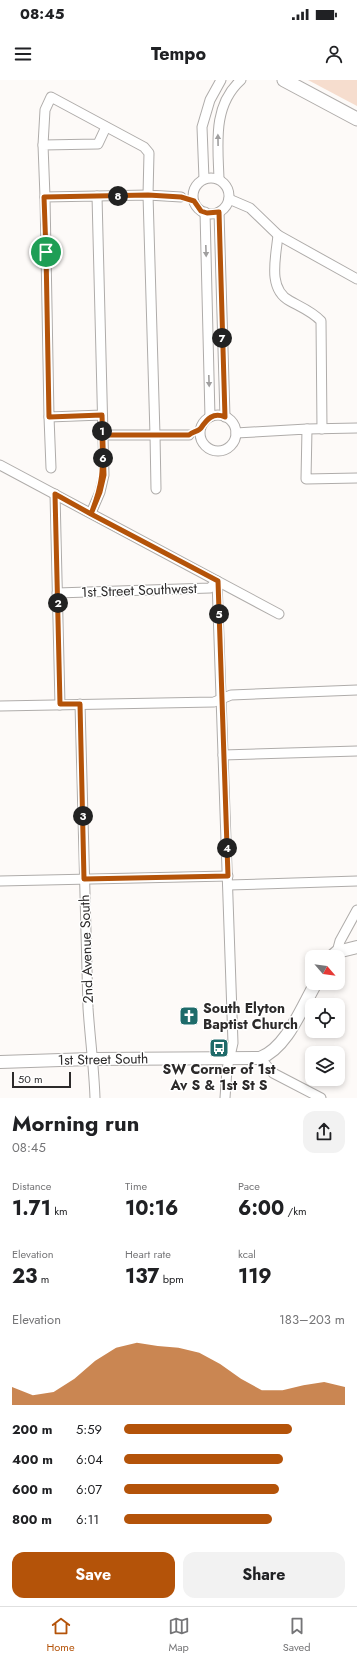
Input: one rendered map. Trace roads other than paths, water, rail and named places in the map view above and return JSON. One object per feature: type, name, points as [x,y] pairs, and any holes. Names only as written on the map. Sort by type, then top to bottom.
[{"type":"main road","points":[[284,80],[357,119]]},
{"type":"street","points":[[204,180],[202,127],[210,100],[222,80]]},
{"type":"street","points":[[219,179],[217,127],[219,118],[229,96],[241,80]]},
{"type":"street","points":[[51,468],[43,145],[44,110],[51,97],[144,147],[149,153],[148,195],[156,489]]},
{"type":"street","points":[[43,145],[98,144],[106,127]]},
{"type":"street","points":[[181,197],[194,190],[197,185],[204,180],[213,178],[219,179],[227,187],[229,199],[227,205],[219,212],[212,214],[205,212],[197,206],[194,201],[194,190]]},
{"type":"street","points":[[44,197],[148,195],[181,197],[194,201]]},
{"type":"street","points":[[91,514],[100,492],[104,475],[97,196]]},
{"type":"street","points":[[229,199],[250,208],[278,236],[357,279]]},
{"type":"street","points":[[205,212],[210,417]]},
{"type":"street","points":[[219,212],[225,417]]},
{"type":"street","points":[[278,236],[275,280],[279,292],[286,299],[315,315],[321,321],[322,429]]},
{"type":"street","points":[[49,417],[102,415]]},
{"type":"street","points":[[189,435],[200,429],[205,420],[210,417],[225,417],[232,423],[236,433],[232,444],[222,451],[211,450],[206,447],[201,440],[200,429]]},
{"type":"street","points":[[236,433],[357,428]]},
{"type":"street","points":[[307,429],[306,480],[357,478]]},
{"type":"street","points":[[102,435],[189,435],[201,440]]},
{"type":"street","points":[[0,465],[279,614]]},
{"type":"street","points":[[55,494],[60,704]]},
{"type":"street","points":[[218,581],[233,1043],[226,1069],[225,1098]]},
{"type":"street","name":"1st Street Southwest","points":[[57,593],[210,588],[218,581]]},
{"type":"street","points":[[0,706],[214,702],[222,697],[231,695],[357,690]]},
{"type":"street","name":"2nd Avenue South","points":[[80,704],[84,879],[91,1059],[94,1068],[95,1098]]},
{"type":"street","points":[[223,755],[357,751]]},
{"type":"street","points":[[0,882],[84,879],[357,881]]},
{"type":"street","points":[[336,950],[357,910]]},
{"type":"street","points":[[345,951],[357,947]]},
{"type":"street","points":[[312,990],[280,1045],[267,1055],[260,1058],[273,1073],[321,1098]]},
{"type":"street","name":"1st Street South","points":[[0,1062],[91,1059],[260,1058]]},
{"type":"place","name":"South Elyton Baptist Church","points":[[189,1016]]},
{"type":"place","name":"SW Corner of 1st Av S & 1st St S","points":[[219,1048]]}]
